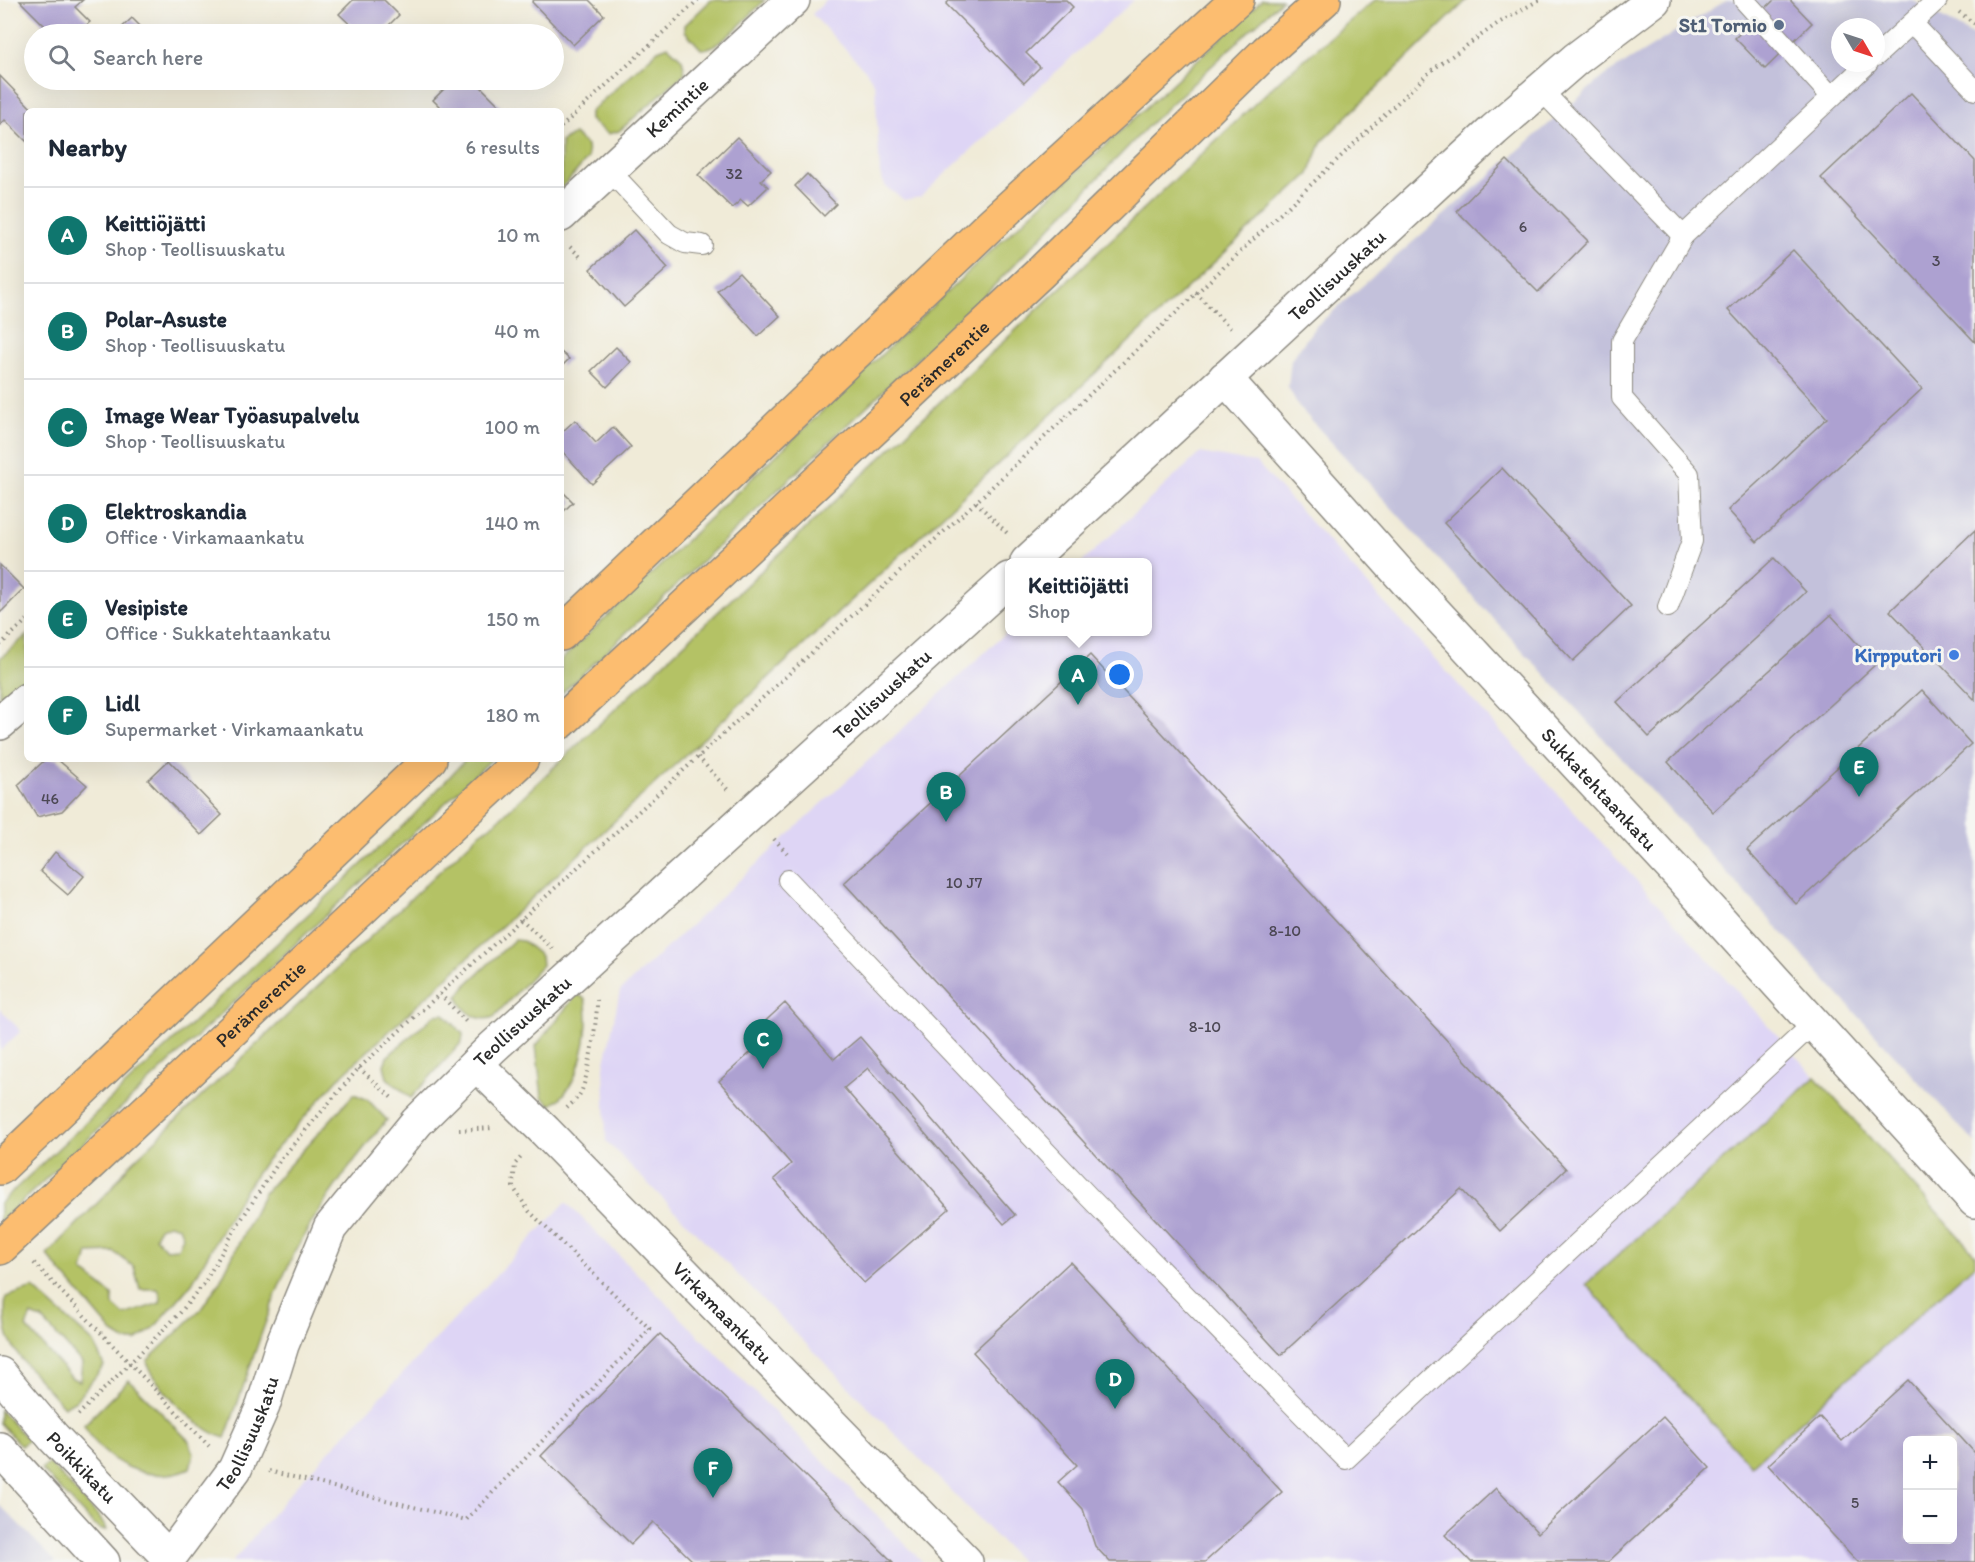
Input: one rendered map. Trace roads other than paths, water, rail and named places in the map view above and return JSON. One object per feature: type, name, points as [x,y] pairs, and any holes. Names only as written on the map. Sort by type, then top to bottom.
[{"type":"highway","points":[[564,631],[981,233],[1237,0]]},
{"type":"highway","name":"Perämerentie","points":[[564,719],[1041,272],[1266,52],[1324,0]]},
{"type":"highway","points":[[0,1168],[427,762]]},
{"type":"highway","name":"Perämerentie","points":[[0,1248],[519,762]]},
{"type":"street","name":"Kemintie","points":[[564,212],[793,0]]},
{"type":"street","name":"Teollisuuskatu","points":[[1031,558],[1494,130],[1576,59],[1654,0]]},
{"type":"street","name":"Sukkatehtaankatu","points":[[1225,378],[1407,582],[1975,1201]]},
{"type":"street","name":"Teollisuuskatu","points":[[167,1560],[235,1469],[263,1406],[282,1345],[330,1228],[417,1122],[484,1056],[1005,583]]},
{"type":"street","points":[[0,723],[24,703]]},
{"type":"street","name":"Virkamaankatu","points":[[484,1056],[537,1140],[966,1562]]},
{"type":"street","name":"Poikkikatu","points":[[0,1374],[54,1438],[167,1560]]},
{"type":"street","points":[[0,1449],[104,1562]]},
{"type":"lane","points":[[1744,0],[1831,96]]},
{"type":"lane","points":[[1885,48],[1937,0]]},
{"type":"lane","points":[[1913,24],[1975,90]]},
{"type":"lane","points":[[1668,607],[1692,541],[1689,474],[1622,398],[1622,341],[1683,236],[1859,72]]},
{"type":"lane","points":[[1541,90],[1683,236]]},
{"type":"lane","points":[[609,170],[669,234],[685,243],[702,245]]},
{"type":"lane","points":[[789,880],[1089,1196],[1346,1459],[1813,1024]]},
{"type":"place","name":"St1 Tornio","points":[[1779,25]]},
{"type":"place","name":"Kirpputori","points":[[1954,655]]},
{"type":"place","name":"Keittiöjätti","points":[[1078,705]]},
{"type":"place","name":"Vesipiste","points":[[1859,797]]},
{"type":"place","name":"Polar-Asuste","points":[[946,822]]},
{"type":"place","name":"Image Wear Työasupalvelu","points":[[763,1069]]},
{"type":"place","name":"Elektroskandia","points":[[1115,1409]]},
{"type":"place","name":"Lidl","points":[[713,1498]]}]
